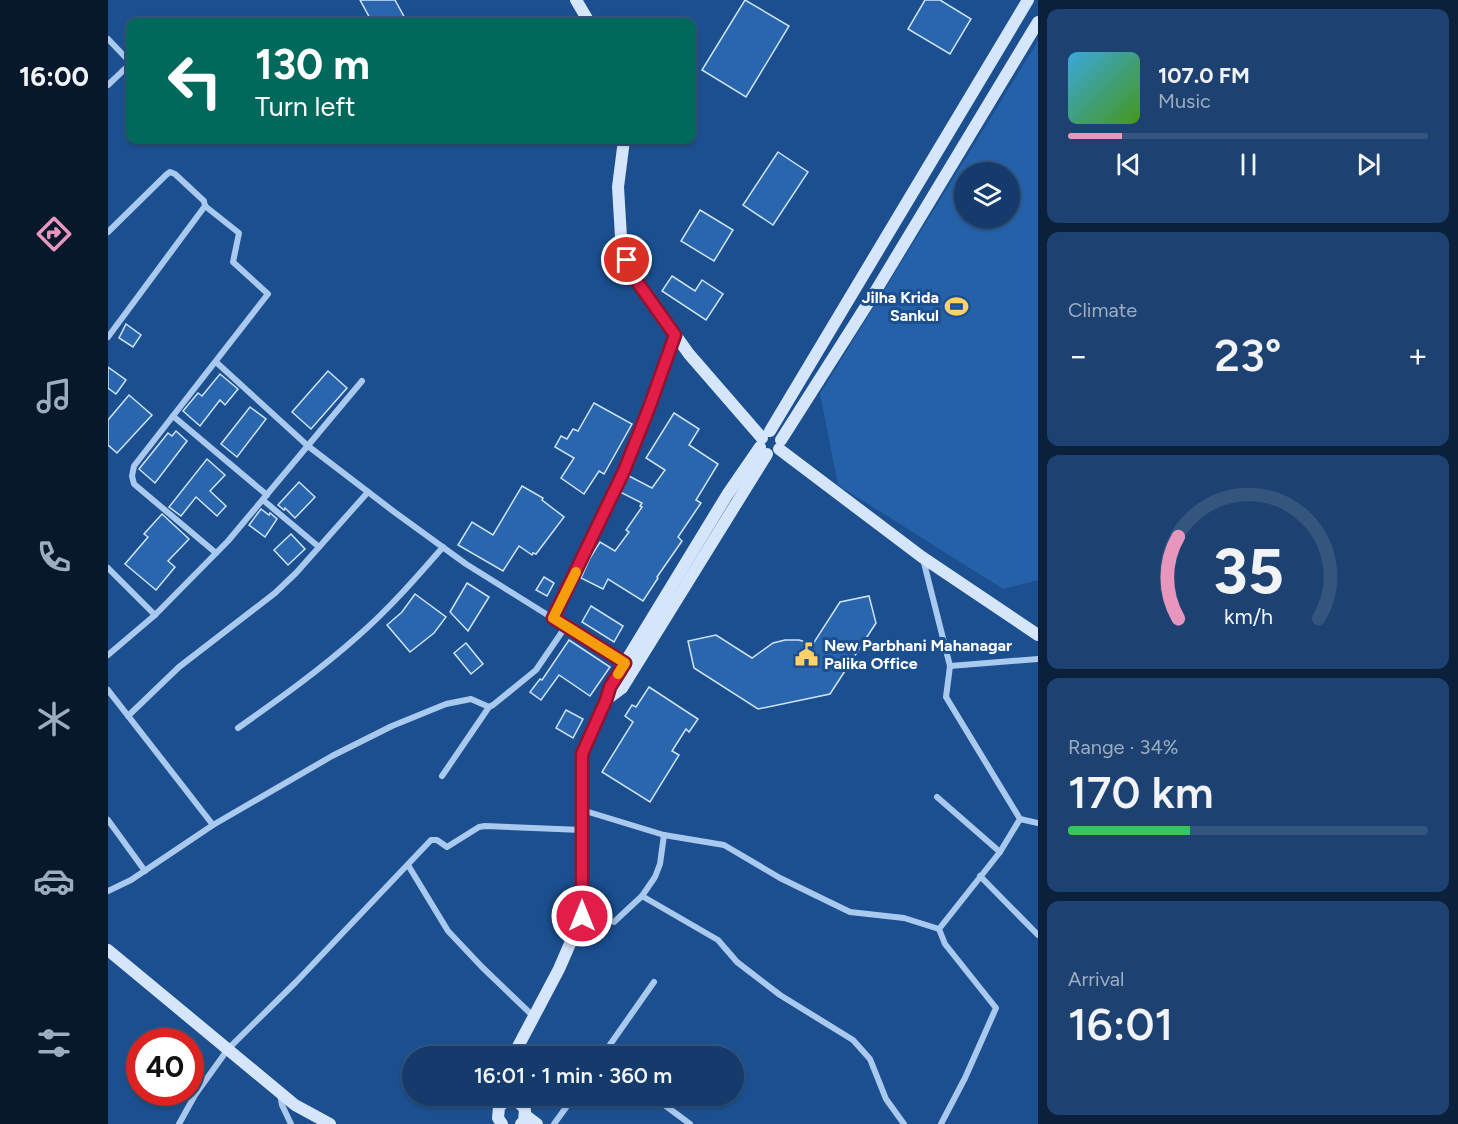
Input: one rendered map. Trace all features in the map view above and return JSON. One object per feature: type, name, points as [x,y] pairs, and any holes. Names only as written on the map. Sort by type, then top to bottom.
[{"type":"street","points":[[576,0],[587,18]]},
{"type":"street","points":[[518,1046],[559,969],[582,912],[582,754],[606,700],[619,691],[629,666],[765,443],[1028,0]]},
{"type":"street","points":[[623,144],[618,186],[621,237],[638,283],[689,354],[774,453],[875,292],[1038,22]]},
{"type":"street","points":[[108,39],[126,58]]},
{"type":"street","points":[[108,85],[126,68]]},
{"type":"street","points":[[985,72],[1002,82]]},
{"type":"street","points":[[108,232],[166,175],[170,172],[176,174],[204,201],[205,206],[239,234],[233,262],[267,294],[134,466],[132,476],[134,484],[216,553]]},
{"type":"street","points":[[108,338],[205,206]]},
{"type":"street","points":[[553,618],[624,471],[675,335]]},
{"type":"street","points":[[216,362],[308,446],[368,492],[443,547],[629,666]]},
{"type":"street","points":[[108,655],[155,615],[216,553],[362,381]]},
{"type":"street","points":[[173,416],[319,547]]},
{"type":"street","points":[[765,443],[775,433],[780,444],[922,557],[1038,635]]},
{"type":"street","points":[[129,716],[179,668],[275,593],[368,492]]},
{"type":"street","points":[[238,728],[311,676],[358,636],[398,598],[443,547]]},
{"type":"street","points":[[922,557],[950,666],[946,697],[1020,819],[1038,823]]},
{"type":"street","points":[[108,568],[155,615]]},
{"type":"street","points":[[442,776],[489,707],[536,670],[566,626]]},
{"type":"street","points":[[950,666],[1038,659]]},
{"type":"street","points":[[108,690],[213,825]]},
{"type":"street","points":[[108,891],[145,871],[213,825],[332,756],[446,704],[471,699],[489,707]]},
{"type":"street","points":[[937,797],[1000,852]]},
{"type":"street","points":[[582,810],[664,835],[724,845],[780,878],[850,912],[904,918],[939,929]]},
{"type":"street","points":[[939,929],[1000,852],[1020,819]]},
{"type":"street","points":[[108,820],[145,871]]},
{"type":"street","points":[[179,1124],[195,1095],[228,1049],[296,982],[431,840],[437,840],[447,847],[479,827],[582,830]]},
{"type":"street","points":[[582,912],[614,922],[642,896],[658,871],[664,835]]},
{"type":"street","points":[[408,865],[448,932],[534,1017]]},
{"type":"street","points":[[980,876],[1038,935]]},
{"type":"street","points":[[642,896],[718,940],[737,962],[780,995],[853,1040],[870,1059],[886,1099],[904,1124]]},
{"type":"street","points":[[939,929],[945,944],[996,1008],[965,1078],[941,1124]]},
{"type":"street","points":[[108,950],[295,1105],[330,1124]]},
{"type":"street","points":[[609,1046],[654,982]]},
{"type":"street","points":[[280,1092],[282,1105],[291,1124]]},
{"type":"street","points":[[501,1106],[498,1112],[501,1124]]},
{"type":"street","points":[[522,1106],[525,1110],[523,1120],[537,1124]]},
{"type":"street","points":[[554,1124],[566,1106]]},
{"type":"street","points":[[666,1106],[690,1124]]},
{"type":"shaded area","name":"Jilha Krida Sankul","points":[[1038,41],[1038,580],[1003,589],[838,485],[820,394],[954,177],[954,228],[1020,228],[1020,162],[963,162]]},
{"type":"building","points":[[360,0],[395,0],[405,18],[370,18]]},
{"type":"building","points":[[745,0],[789,26],[746,97],[702,70]]},
{"type":"building","points":[[925,0],[940,0],[971,19],[950,54],[908,29]]},
{"type":"building","points":[[778,152],[808,172],[773,225],[743,205]]},
{"type":"building","points":[[700,210],[733,230],[714,261],[681,241]]},
{"type":"building","points":[[672,276],[695,291],[702,280],[723,294],[706,320],[662,291]]},
{"type":"building","points":[[126,324],[141,335],[133,347],[119,338]]},
{"type":"building","points":[[108,367],[126,380],[116,394],[108,388]]},
{"type":"building","points":[[328,371],[347,388],[311,429],[292,412]]},
{"type":"building","points":[[220,374],[238,389],[225,405],[220,400],[200,426],[183,411],[198,393],[202,396]]},
{"type":"building","points":[[129,395],[152,415],[117,453],[108,445],[108,420]]},
{"type":"building","points":[[594,403],[632,424],[604,474],[599,471],[584,494],[561,478],[574,458],[555,447],[561,436],[567,439],[573,429],[578,431]]},
{"type":"building","points":[[250,407],[266,419],[237,457],[221,444]]},
{"type":"building","points":[[674,413],[699,429],[689,445],[718,464],[696,500],[701,503],[678,537],[682,541],[643,601],[608,579],[603,589],[581,578],[600,542],[615,551],[629,532],[626,530],[642,507],[640,506],[642,503],[620,492],[629,476],[652,488],[665,470],[646,458]]},
{"type":"building","points":[[176,431],[187,441],[155,483],[139,469],[168,433],[172,436]]},
{"type":"building","points":[[207,459],[225,475],[210,491],[226,506],[217,516],[196,497],[181,516],[169,507]]},
{"type":"building","points":[[299,482],[315,497],[295,518],[285,508],[284,510],[278,505]]},
{"type":"building","points":[[522,486],[543,498],[542,500],[564,517],[536,554],[532,555],[519,546],[503,571],[458,545],[472,522],[493,535]]},
{"type":"building","points":[[261,509],[277,519],[265,537],[249,525]]},
{"type":"building","points":[[162,514],[189,539],[168,561],[175,567],[156,590],[125,564],[148,537],[144,534]]},
{"type":"building","points":[[291,534],[305,549],[288,565],[274,550]]},
{"type":"building","points":[[544,577],[554,583],[547,596],[536,590]]},
{"type":"building","points":[[467,583],[489,597],[468,631],[450,612]]},
{"type":"building","points":[[415,594],[446,617],[434,633],[410,652],[387,625],[402,612]]},
{"type":"building","name":"New Parbhani Mahanagar Palika Office","points":[[869,596],[876,623],[830,694],[758,709],[694,668],[688,641],[716,635],[752,658],[773,643],[785,640],[799,640],[813,644],[840,602]]},
{"type":"building","points":[[591,606],[623,626],[614,642],[582,622]]},
{"type":"building","points":[[569,640],[610,667],[590,696],[559,675],[541,700],[530,692],[540,679],[542,680]]},
{"type":"building","points":[[466,643],[483,664],[471,674],[454,653]]},
{"type":"building","points":[[649,687],[698,719],[689,732],[686,729],[672,751],[679,755],[650,802],[602,772],[633,722],[625,716],[632,705],[636,707]]},
{"type":"building","points":[[566,710],[583,719],[573,738],[556,728]]},
{"type":"slow traffic","points":[[576,572],[553,618],[625,663],[618,674]]},
{"type":"place","name":"Jilha Krida Sankul","points":[[957,306]]},
{"type":"place","name":"New Parbhani Mahanagar Palika Office","points":[[806,654]]},
{"type":"route","points":[[582,916],[582,754],[610,687],[625,663],[553,618],[624,471],[675,335],[638,283],[627,260]]}]
